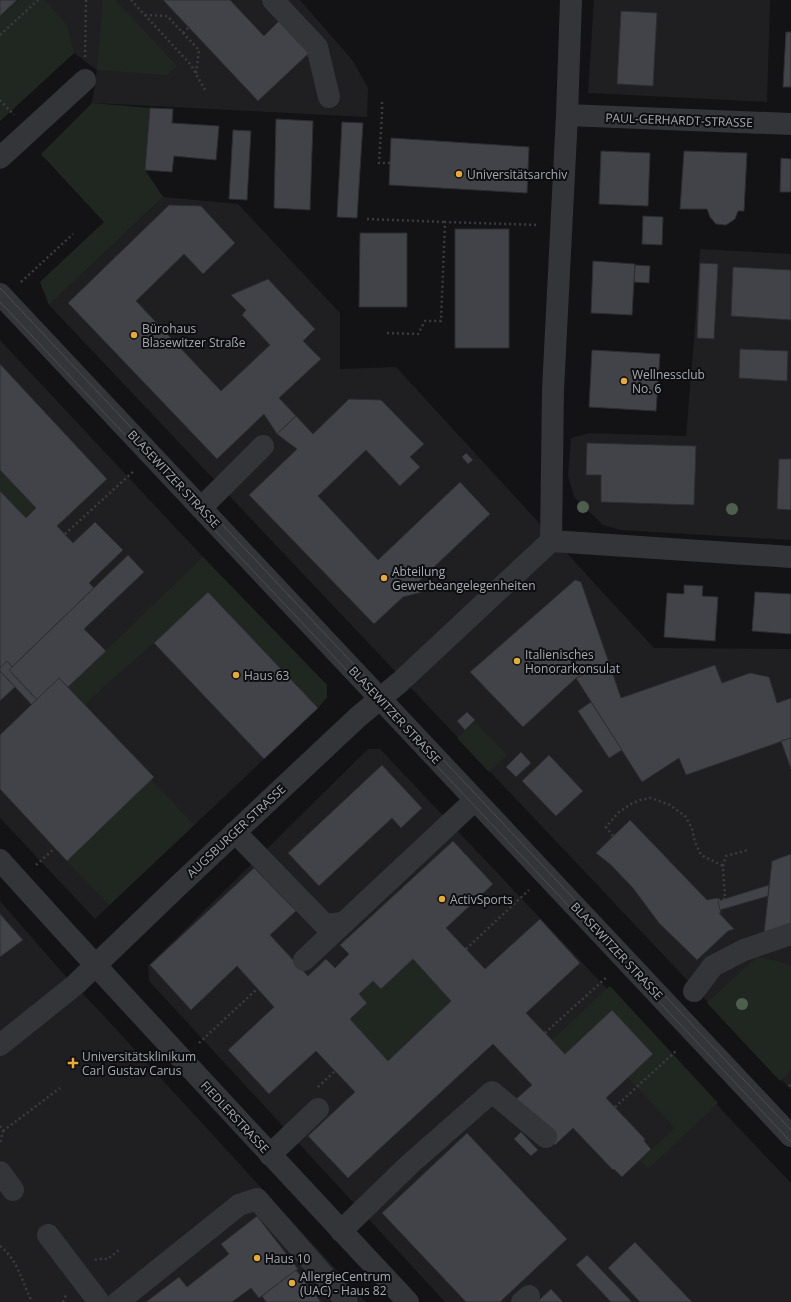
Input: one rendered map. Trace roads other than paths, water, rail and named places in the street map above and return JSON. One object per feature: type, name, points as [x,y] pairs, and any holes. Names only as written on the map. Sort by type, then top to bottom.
[{"type":"street","points":[[273,0],[317,47],[329,97]]},
{"type":"street","points":[[571,0],[562,226],[553,390],[551,541],[791,557]]},
{"type":"street","points":[[0,158],[85,80]]},
{"type":"street","name":"PAUL-GERHARDT-STRASSE","points":[[567,115],[791,124]]},
{"type":"street","name":"BLASEWITZER STRASSE","points":[[2,296],[791,1136]]},
{"type":"street","points":[[201,508],[263,446]]},
{"type":"street","name":"AUGSBURGER STRASSE","points":[[0,1045],[75,985],[358,717],[405,677],[551,541]]},
{"type":"street","points":[[412,871],[478,803]]},
{"type":"street","points":[[304,960],[478,803]]},
{"type":"street","points":[[235,832],[325,925],[343,924]]},
{"type":"street","name":"FIEDLERSTRASSE","points":[[0,860],[270,1155],[408,1302]]},
{"type":"street","points":[[673,1010],[694,991],[713,966],[744,950],[788,939]]},
{"type":"street","points":[[336,1226],[492,1092],[546,1137]]},
{"type":"street","points":[[270,1155],[318,1109]]},
{"type":"street","points":[[336,1226],[400,1155]]},
{"type":"street","points":[[0,1172],[13,1190]]},
{"type":"street","points":[[118,1302],[239,1205],[257,1199],[347,1302]]},
{"type":"street","points":[[48,1235],[99,1302]]},
{"type":"tram line","points":[[0,288],[791,1130]]},
{"type":"tram line","points":[[0,302],[791,1142]]},
{"type":"place","name":"Universitätsarchiv","points":[[459,174]]},
{"type":"place","name":"Bürohaus Blasewitzer Straße","points":[[134,335]]},
{"type":"place","name":"Wellnessclub No. 6","points":[[624,381]]},
{"type":"place","name":"Abteilung Gewerbeangelegenheiten","points":[[384,578]]},
{"type":"place","name":"Italienisches Honorarkonsulat","points":[[517,661]]},
{"type":"place","name":"Haus 63","points":[[236,675]]},
{"type":"place","name":"ActivSports","points":[[442,899]]},
{"type":"place","name":"Universitätsklinikum Carl Gustav Carus","points":[[73,1063]]},
{"type":"place","name":"Haus 10","points":[[257,1258]]},
{"type":"place","name":"AllergieCentrum (UAC) - Haus 82","points":[[292,1283]]}]
